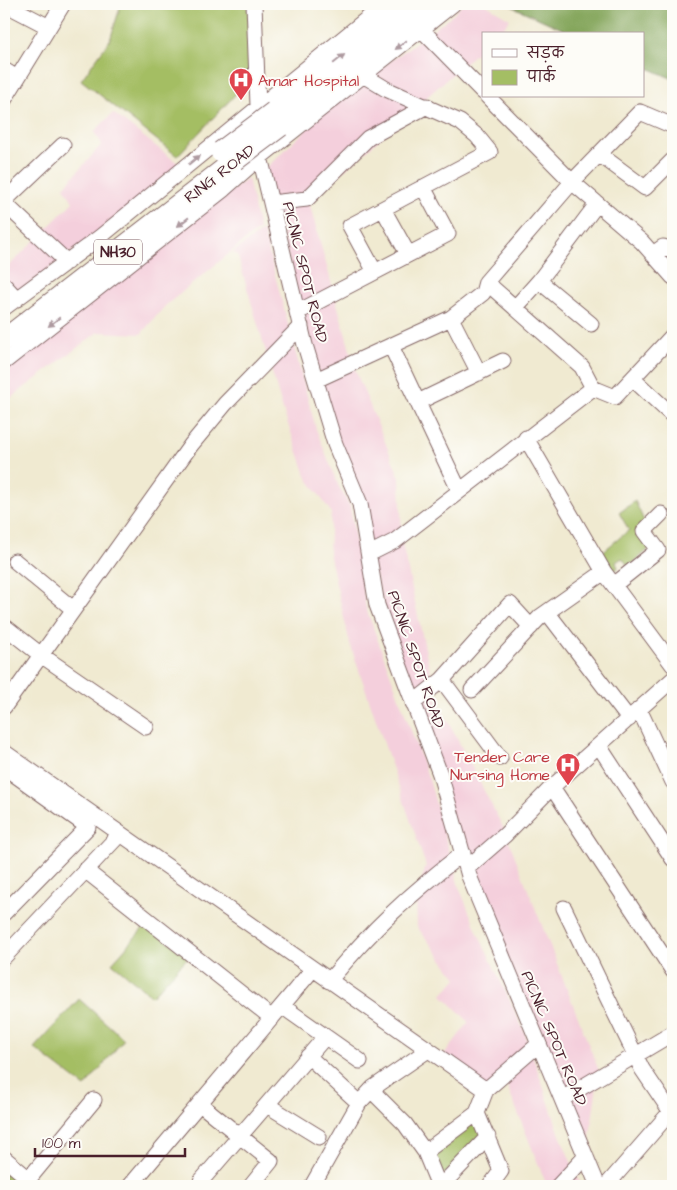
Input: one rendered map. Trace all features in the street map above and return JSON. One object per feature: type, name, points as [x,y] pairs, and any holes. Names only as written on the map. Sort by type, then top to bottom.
[{"type":"highway","name":"RING ROAD","points":[[4,340],[228,157],[408,4]]},
{"type":"highway","name":"RING ROAD","points":[[4,323],[137,221],[228,157],[432,4]]},
{"type":"street","points":[[6,4],[49,27]]},
{"type":"street","points":[[4,100],[63,4]]},
{"type":"street","points":[[254,4],[257,106]]},
{"type":"street","points":[[4,362],[210,201],[228,157],[257,106],[385,4]]},
{"type":"street","points":[[4,308],[128,215],[228,157],[260,157],[454,4]]},
{"type":"street","points":[[421,29],[482,91]]},
{"type":"street","points":[[4,70],[17,78]]},
{"type":"street","points":[[363,75],[386,90],[427,106],[460,122],[477,136],[490,152],[350,226],[375,272]]},
{"type":"street","points":[[489,98],[572,182],[642,242],[673,276]]},
{"type":"street","name":"PICNIC SPOT ROAD","points":[[257,106],[260,157],[271,203],[316,380],[335,444],[360,504],[377,605],[440,774],[467,868],[486,920],[598,1186]]},
{"type":"street","points":[[271,203],[307,199],[368,138],[427,106]]},
{"type":"street","points":[[316,380],[451,318],[483,293],[486,282],[572,182],[640,112],[673,126]]},
{"type":"street","points":[[63,145],[4,202],[67,262]]},
{"type":"street","points":[[599,154],[645,188],[673,160]]},
{"type":"street","points":[[4,707],[191,445],[299,319],[375,272],[448,234],[423,187]]},
{"type":"street","points":[[515,308],[598,204]]},
{"type":"street","points":[[383,209],[408,254]]},
{"type":"street","points":[[653,254],[663,247],[673,250]]},
{"type":"street","points":[[539,280],[591,324]]},
{"type":"street","points":[[486,282],[582,367],[593,388],[615,398],[673,335]]},
{"type":"street","points":[[4,284],[17,299]]},
{"type":"street","points":[[451,318],[478,373]]},
{"type":"street","points":[[391,346],[459,490]]},
{"type":"street","points":[[418,402],[503,361]]},
{"type":"street","points":[[633,379],[673,416]]},
{"type":"street","points":[[369,554],[394,541],[593,388]]},
{"type":"street","points":[[526,438],[604,572],[673,665]]},
{"type":"street","points":[[614,586],[658,550],[644,531],[661,514]]},
{"type":"street","points":[[15,561],[73,609]]},
{"type":"street","points":[[472,690],[547,612],[604,572]]},
{"type":"street","points":[[413,703],[442,680],[510,604],[531,628]]},
{"type":"street","points":[[547,612],[634,714],[673,782]]},
{"type":"street","points":[[4,626],[41,655],[146,727]]},
{"type":"street","points":[[467,868],[505,835],[552,787],[673,679]]},
{"type":"street","points":[[442,680],[500,758]]},
{"type":"street","points":[[599,746],[673,859]]},
{"type":"street","points":[[4,752],[312,970],[486,1090]]},
{"type":"street","points":[[4,767],[88,827],[4,913]]},
{"type":"street","points":[[552,787],[673,972]]},
{"type":"street","points":[[4,956],[120,834]]},
{"type":"street","points":[[329,981],[364,938],[402,901],[463,853]]},
{"type":"street","points":[[85,870],[272,1018]]},
{"type":"street","points":[[564,908],[636,1056],[672,1111],[606,1186]]},
{"type":"street","points":[[135,1184],[312,970]]},
{"type":"street","points":[[282,1006],[360,1062]]},
{"type":"street","points":[[562,1099],[673,1033]]},
{"type":"street","points":[[201,1186],[201,1180],[325,1037]]},
{"type":"street","points":[[425,1152],[477,1113],[486,1090],[539,1044]]},
{"type":"street","points":[[312,1186],[359,1103],[372,1090],[428,1050]]},
{"type":"street","points":[[308,1056],[359,1103]]},
{"type":"street","points":[[372,1090],[405,1124],[425,1152],[440,1186],[488,1137]]},
{"type":"street","points":[[4,1158],[26,1182],[94,1100]]},
{"type":"street","points":[[200,1104],[271,1162],[251,1186]]},
{"type":"street","points":[[267,1105],[319,1137]]},
{"type":"street","points":[[477,1113],[501,1171],[490,1186]]},
{"type":"street","points":[[558,1186],[586,1156]]},
{"type":"shaded area","points":[[463,4],[485,4],[510,19],[500,32],[482,32],[482,48],[309,202],[356,372],[400,478],[402,543],[436,698],[505,831],[599,1071],[589,1142],[582,1138],[476,888],[405,677],[337,443],[265,169],[334,103],[449,18]]},
{"type":"shaded area","points":[[113,113],[179,164],[114,220],[4,303],[4,271],[73,202],[64,187],[102,144],[94,132]]},
{"type":"shaded area","points":[[248,178],[259,229],[165,306],[141,334],[98,332],[4,403],[4,367]]},
{"type":"shaded area","points":[[263,230],[316,429],[339,487],[350,506],[366,608],[429,779],[459,887],[477,931],[524,1031],[560,1135],[581,1186],[547,1186],[506,1083],[488,1093],[439,1062],[468,1023],[442,995],[457,978],[417,927],[416,897],[426,866],[350,644],[329,553],[331,512],[307,478],[283,410],[237,254],[232,253]]},
{"type":"green space","points":[[121,4],[245,4],[251,13],[252,65],[235,95],[177,156],[81,80],[110,40]]},
{"type":"green space","points":[[507,4],[673,4],[673,79],[644,66],[644,32],[569,32]]},
{"type":"green space","points":[[635,501],[645,523],[651,547],[629,567],[622,558],[616,562],[618,568],[612,572],[600,554],[629,530],[619,513]]},
{"type":"green space","points":[[147,924],[188,957],[152,996],[112,963]]},
{"type":"green space","points":[[79,999],[124,1039],[85,1087],[34,1048]]},
{"type":"green space","points":[[475,1120],[483,1137],[442,1177],[434,1149]]},
{"type":"green space","points":[[4,1167],[19,1181],[15,1186],[4,1186]]},
{"type":"place","name":"Amar Hospital","points":[[241,101]]},
{"type":"place","name":"Tender Care Nursing Home","points":[[568,786]]}]
